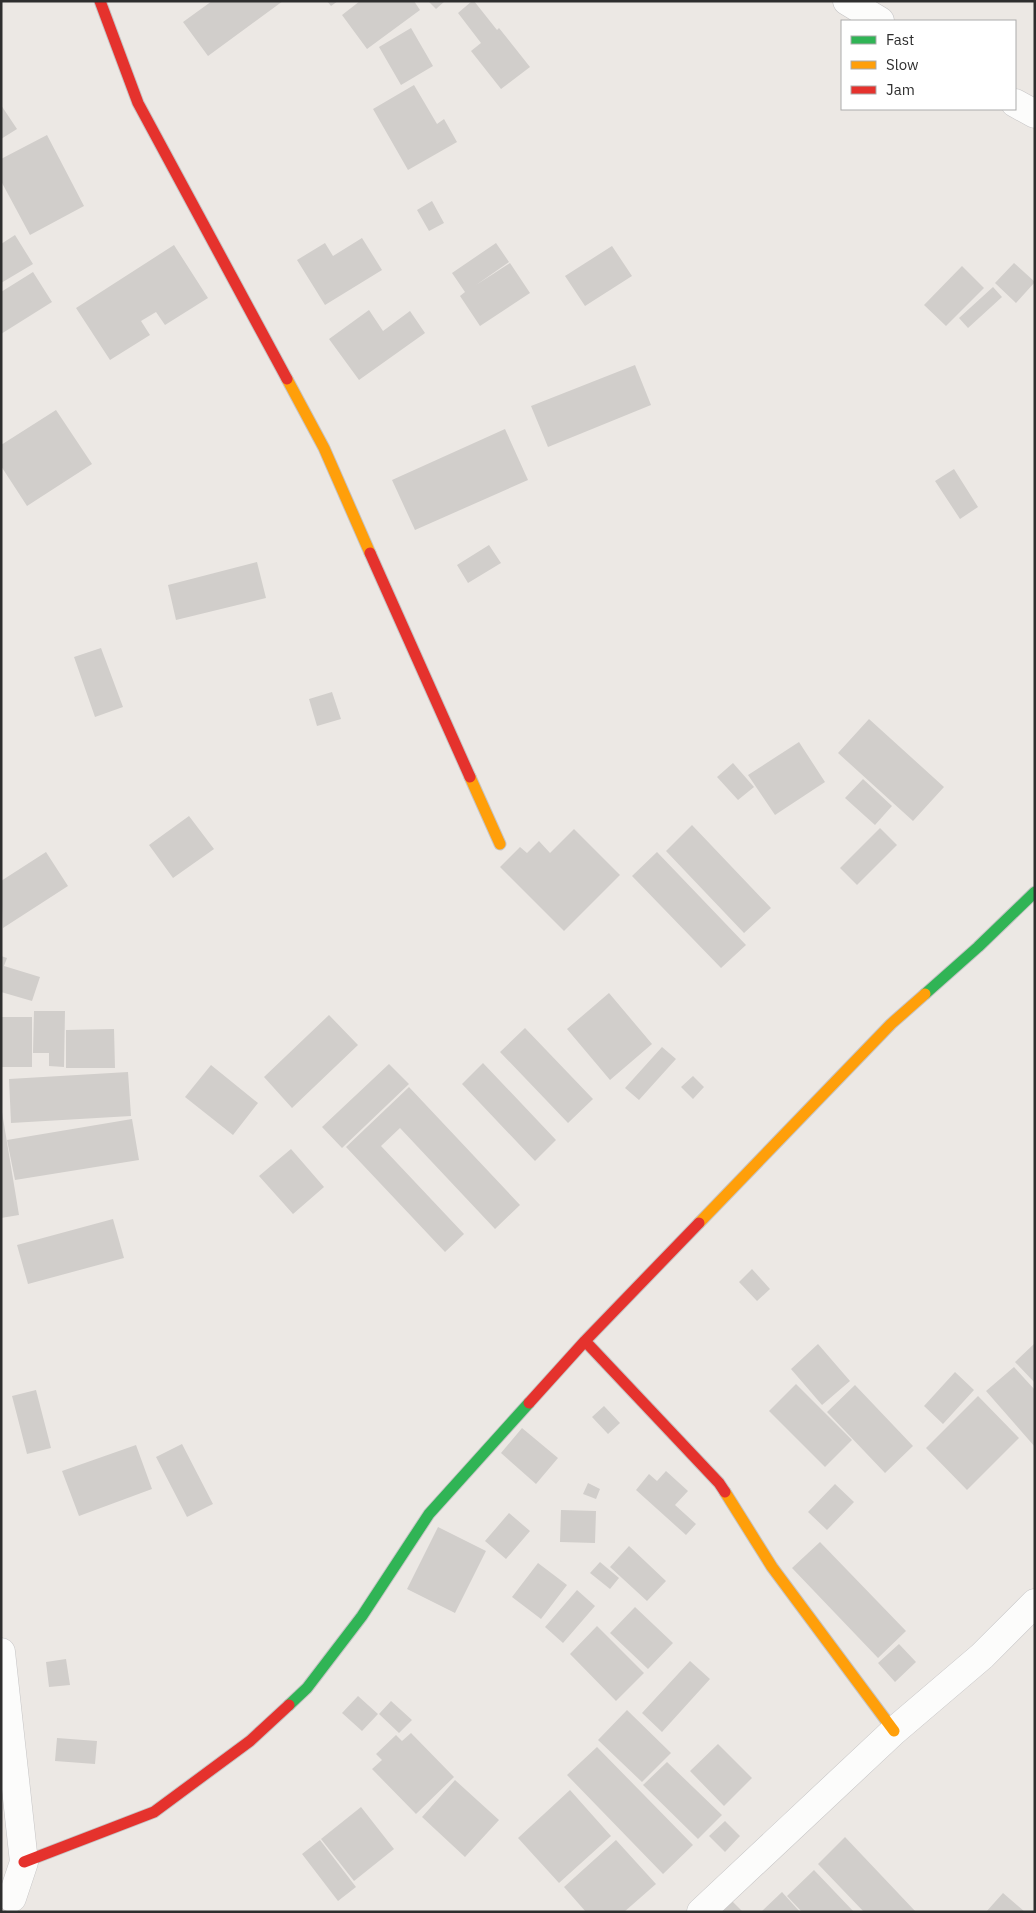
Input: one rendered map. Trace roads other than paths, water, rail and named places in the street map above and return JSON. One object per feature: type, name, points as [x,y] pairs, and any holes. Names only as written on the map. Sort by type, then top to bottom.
[{"type":"street","points":[[100,1],[138,103],[324,448],[500,844]]},
{"type":"street","points":[[847,1],[878,20]]},
{"type":"street","points":[[1016,103],[1035,114]]},
{"type":"street","points":[[24,1862],[154,1812],[250,1741],[307,1688],[362,1616],[429,1514],[585,1341],[891,1024],[978,947],[1035,892]]},
{"type":"street","points":[[585,1341],[719,1483],[772,1567],[894,1731]]},
{"type":"street","points":[[701,1912],[894,1731],[982,1656],[1035,1603]]},
{"type":"street","points":[[1,1652],[24,1862],[9,1903]]}]
